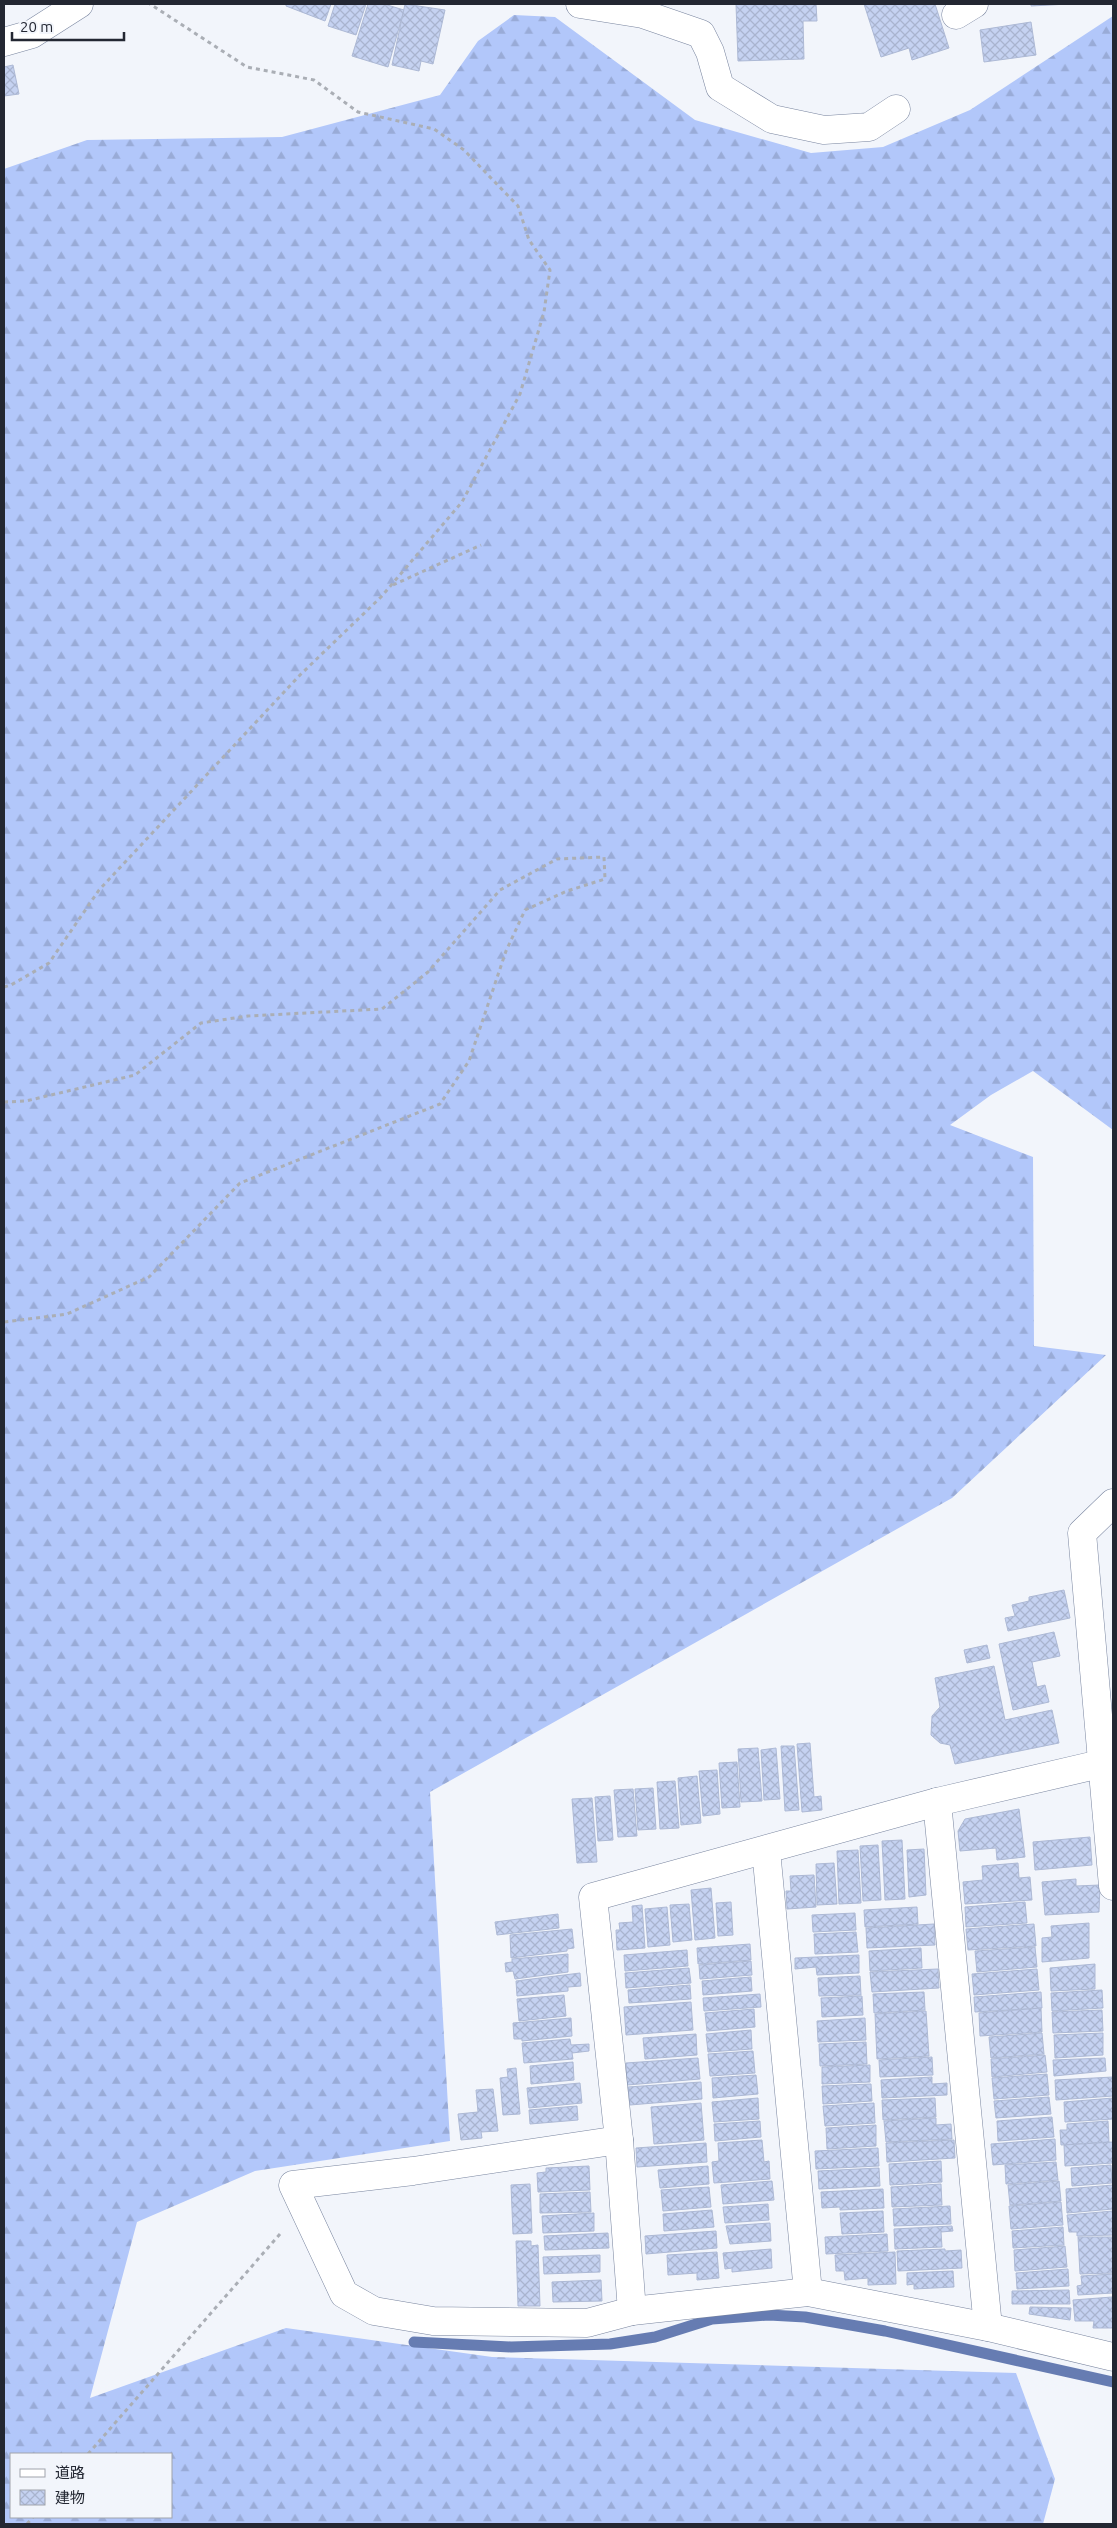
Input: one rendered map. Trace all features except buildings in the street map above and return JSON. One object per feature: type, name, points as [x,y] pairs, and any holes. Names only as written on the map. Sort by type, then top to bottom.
[{"type":"street","points":[[4,42],[32,34],[79,4]]},
{"type":"street","points":[[580,4],[643,14],[701,34],[710,52],[720,87],[772,119],[824,130],[869,127],[896,109]]},
{"type":"street","points":[[1113,1503],[1082,1533],[1107,1762],[1113,1886]]},
{"type":"street","points":[[632,2311],[619,2140],[593,1897],[937,1802],[1107,1762]]},
{"type":"street","points":[[937,1802],[988,2327]]},
{"type":"street","points":[[766,1850],[808,2292]]},
{"type":"street","points":[[619,2140],[413,2171],[292,2186],[344,2294],[374,2312],[434,2321],[587,2323],[632,2311],[808,2292],[988,2327],[1113,2357]]},
{"type":"path","points":[[4,987],[11,985],[49,963],[99,890],[300,675],[390,586],[462,502],[520,394],[544,312],[550,270],[529,240],[518,206],[464,150],[434,129],[358,112],[314,80],[247,67],[150,4]]},
{"type":"path","points":[[390,586],[481,545]]},
{"type":"path","points":[[4,1102],[26,1102],[135,1074],[201,1023],[248,1016],[382,1009],[428,972],[500,890],[557,860],[604,857],[605,879],[567,890],[525,910],[506,951],[469,1061],[440,1104],[240,1183],[149,1277],[67,1314],[4,1322]]},
{"type":"path","points":[[89,2453],[303,2208]]},
{"type":"green space","points":[[514,15],[555,17],[695,120],[811,153],[883,147],[970,110],[1113,16],[1113,1130],[1033,1071],[991,1095],[950,1125],[1033,1157],[1034,1346],[1106,1355],[952,1498],[430,1792],[450,2141],[255,2171],[137,2222],[90,2398],[286,2328],[492,2357],[1016,2373],[1055,2479],[1043,2524],[4,2524],[4,169],[87,140],[282,137],[440,95],[478,41]]},
{"type":"waterway","points":[[414,2342],[511,2347],[610,2344],[655,2337],[712,2319],[769,2315],[805,2317],[885,2331],[1113,2382]]}]
